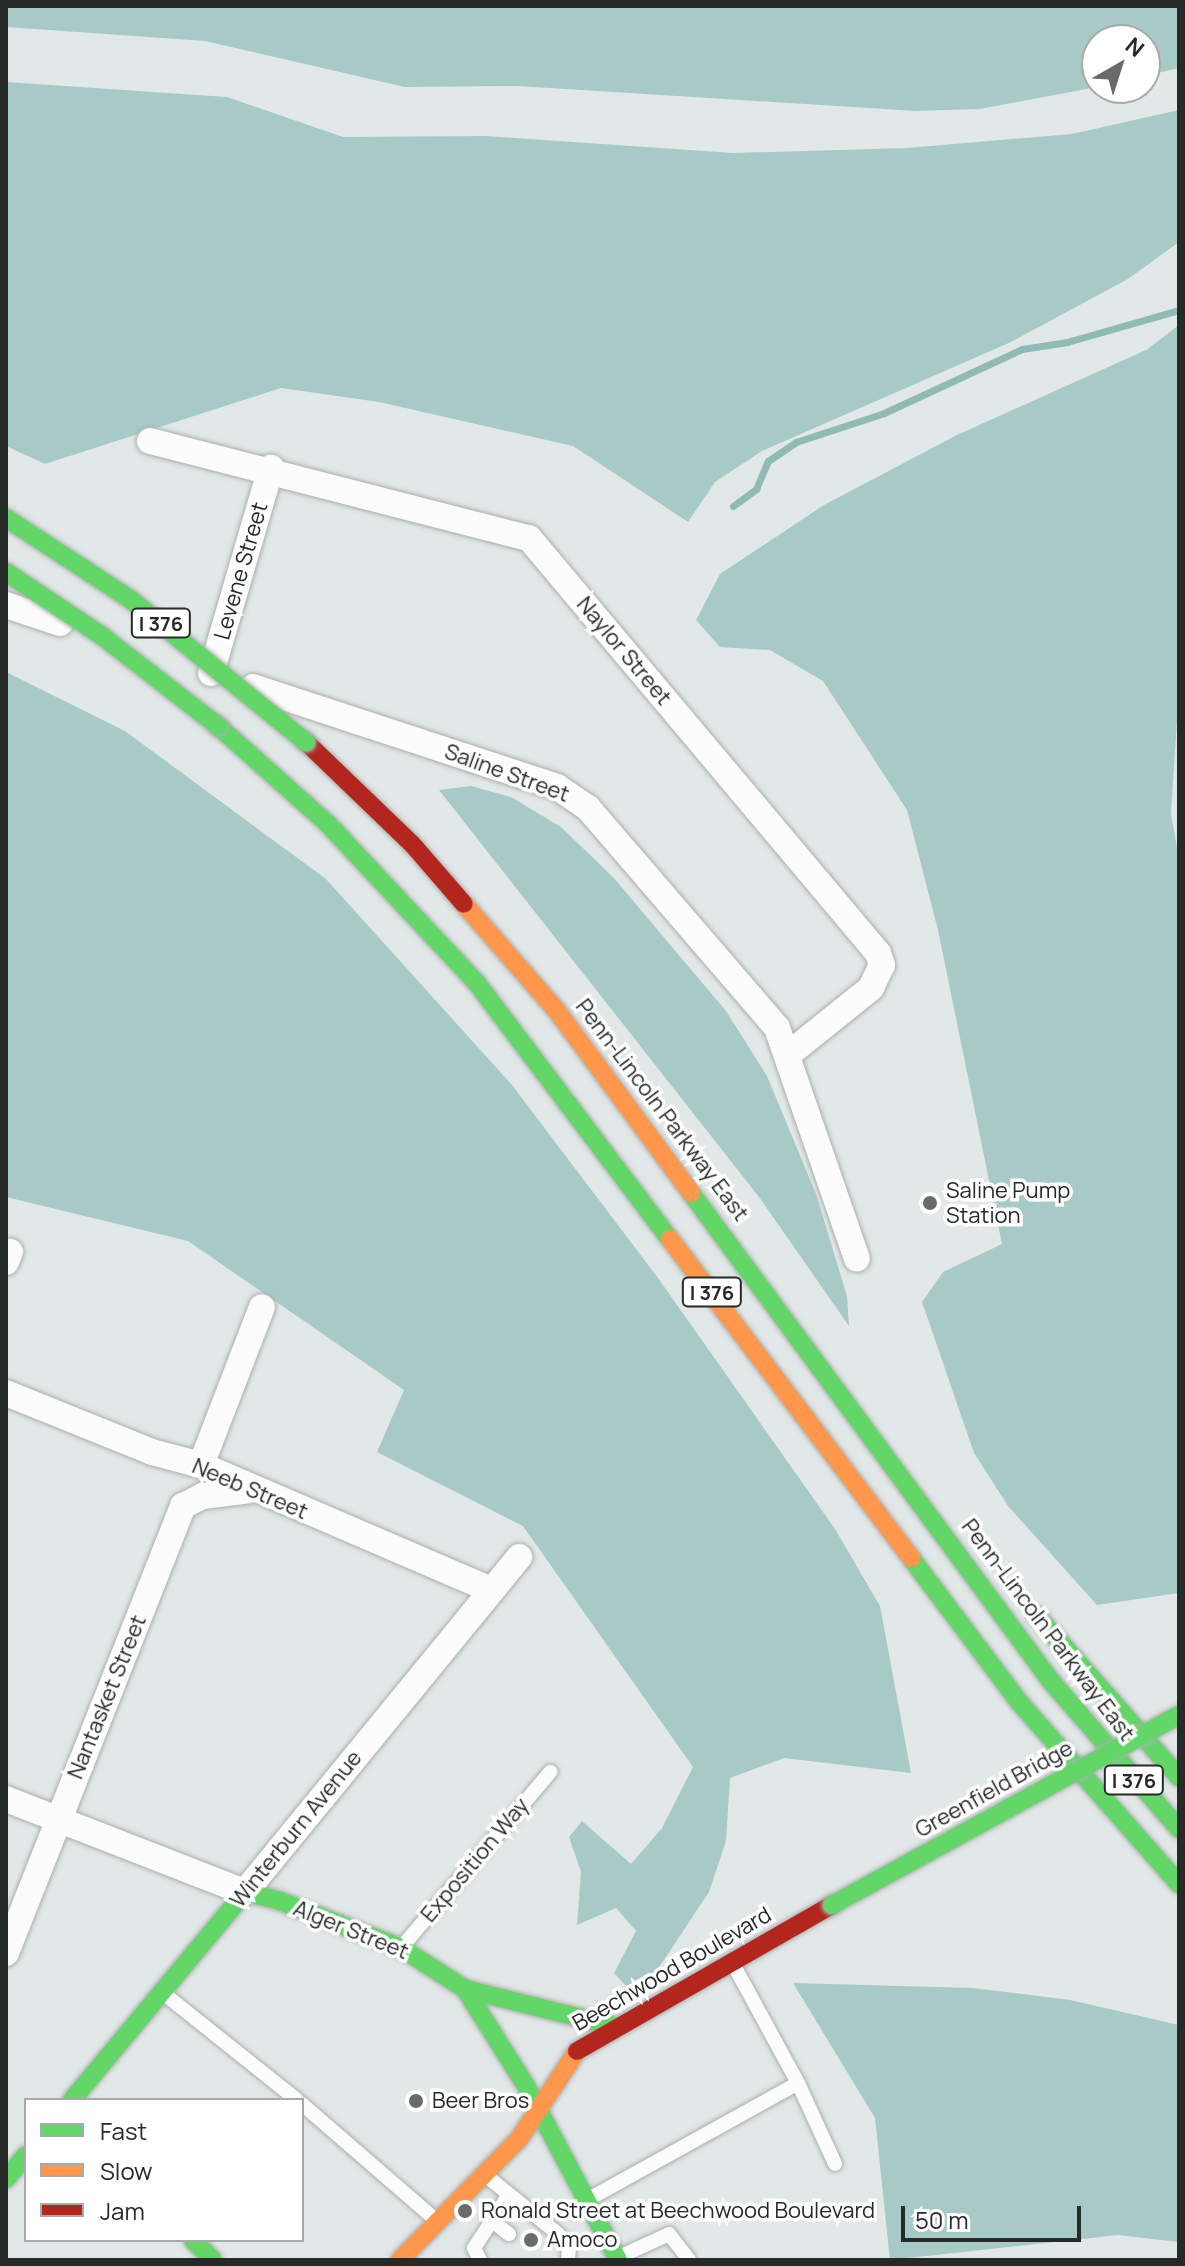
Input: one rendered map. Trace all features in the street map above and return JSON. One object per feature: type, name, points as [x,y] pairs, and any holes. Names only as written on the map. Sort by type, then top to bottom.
[{"type":"main road","name":"Penn-Lincoln Parkway East","points":[[6,518],[130,599],[306,742],[412,844],[511,954],[771,1296],[1050,1680],[1179,1829]]},
{"type":"main road","name":"I 376","points":[[6,572],[102,636],[218,726],[327,823],[476,982],[1020,1703],[1179,1884]]},
{"type":"main road","points":[[771,1296],[962,1526]]},
{"type":"main road","points":[[1023,1599],[1179,1777]]},
{"type":"main road","name":"Greenfield Bridge","points":[[832,1905],[1179,1715]]},
{"type":"main road","name":"Alger Street","points":[[245,1892],[401,1948],[465,1989],[540,2112]]},
{"type":"main road","name":"Winterburn Avenue","points":[[74,2098],[245,1892]]},
{"type":"main road","name":"Beechwood Boulevard","points":[[400,2260],[540,2112],[565,2063],[613,2026],[832,1905]]},
{"type":"main road","points":[[465,1989],[613,2026]]},
{"type":"main road","points":[[540,2112],[616,2259]]},
{"type":"main road","points":[[6,2179],[24,2157]]},
{"type":"main road","points":[[195,2242],[213,2260]]},
{"type":"street","name":"Naylor Street","points":[[150,441],[271,468],[529,538],[878,953],[882,965],[871,988],[789,1054]]},
{"type":"street","name":"Levene Street","points":[[211,673],[271,468]]},
{"type":"street","name":"Saline Street","points":[[6,605],[574,796],[762,1006],[789,1054],[857,1259]]},
{"type":"street","points":[[201,1465],[262,1307]]},
{"type":"street","name":"Neeb Street","points":[[6,1393],[152,1452],[201,1465],[251,1490],[491,1590]]},
{"type":"street","name":"Nantasket Street","points":[[6,1953],[183,1506],[203,1496],[251,1490]]},
{"type":"street","name":"Winterburn Avenue","points":[[245,1892],[519,1557]]},
{"type":"street","name":"Alger Street","points":[[6,1799],[245,1892]]},
{"type":"lane","name":"Exposition Way","points":[[401,1948],[550,1772]]},
{"type":"lane","points":[[731,1962],[798,2083],[835,2164]]},
{"type":"lane","points":[[163,1993],[294,2098]]},
{"type":"lane","points":[[587,2200],[798,2083]]},
{"type":"lane","points":[[304,2106],[436,2220]]},
{"type":"lane","points":[[483,2174],[569,2246],[568,2260]]},
{"type":"lane","points":[[480,2260],[474,2248],[508,2196]]},
{"type":"lane","points":[[491,2220],[509,2234]]},
{"type":"lane","points":[[616,2259],[669,2234],[689,2260]]},
{"type":"shaded area","points":[[6,6],[1179,6],[1179,68],[1161,72],[1161,24],[1081,24],[1081,90],[980,109],[916,111],[518,86],[405,87],[205,41],[6,27]]},
{"type":"shaded area","points":[[6,82],[227,97],[343,137],[485,136],[733,153],[907,148],[1072,134],[1179,110],[1179,242],[1128,279],[1011,342],[762,451],[715,482],[688,522],[573,446],[379,402],[281,388],[45,464],[6,446]]},
{"type":"shaded area","points":[[1179,325],[1179,689],[1171,814],[1179,859],[1179,1593],[1097,1605],[1008,1506],[974,1453],[922,1302],[943,1272],[1002,1244],[938,930],[907,810],[823,681],[770,650],[720,647],[696,620],[720,574],[824,505],[957,435],[1146,350]]},
{"type":"shaded area","points":[[6,672],[125,731],[326,879],[512,1085],[658,1278],[835,1529],[880,1606],[911,1773],[784,1758],[730,1778],[726,1841],[709,1892],[638,1999],[614,1973],[636,1931],[616,1908],[577,1925],[581,1872],[569,1837],[582,1821],[631,1864],[662,1828],[693,1767],[523,1526],[377,1452],[404,1390],[188,1241],[6,1197]]},
{"type":"shaded area","points":[[471,786],[511,797],[561,827],[613,877],[726,1011],[767,1076],[816,1194],[847,1296],[849,1326],[759,1197],[439,790]]},
{"type":"shaded area","points":[[793,1983],[973,1988],[1070,2000],[1179,2025],[1179,2242],[1118,2235],[890,2260],[875,2118]]},
{"type":"waterway","points":[[733,506],[756,489],[768,461],[796,442],[884,413],[1022,349],[1067,342],[1179,310]]},
{"type":"traffic: fast","points":[[6,518],[130,599],[306,742]]},
{"type":"traffic: fast","points":[[6,572],[102,636],[218,726]]},
{"type":"traffic: fast","points":[[218,726],[327,823],[476,982],[670,1239]]},
{"type":"traffic: fast","points":[[691,1193],[1050,1680],[1179,1829]]},
{"type":"traffic: fast","points":[[911,1558],[1020,1703],[1179,1884]]},
{"type":"traffic: fast","points":[[1036,1615],[1179,1777]]},
{"type":"traffic: fast","points":[[832,1905],[1179,1715]]},
{"type":"traffic: fast","points":[[74,2098],[245,1892],[280,1901],[401,1948],[465,1989],[526,2086],[618,2260]]},
{"type":"traffic: fast","points":[[465,1989],[613,2026]]},
{"type":"traffic: fast","points":[[6,2179],[24,2157]]},
{"type":"traffic: fast","points":[[195,2242],[213,2260]]},
{"type":"traffic: slow","points":[[464,904],[557,1011],[691,1193]]},
{"type":"traffic: slow","points":[[670,1239],[911,1558]]},
{"type":"traffic: slow","points":[[400,2260],[519,2139],[577,2051]]},
{"type":"traffic: jam","points":[[306,742],[412,844],[464,904]]},
{"type":"traffic: jam","points":[[577,2051],[832,1905]]},
{"type":"place","name":"Saline Pump Station","points":[[930,1203]]},
{"type":"place","name":"Beer Bros","points":[[416,2101]]},
{"type":"place","name":"Ronald Street at Beechwood Boulevard","points":[[465,2211]]},
{"type":"place","name":"Amoco","points":[[531,2240]]}]
